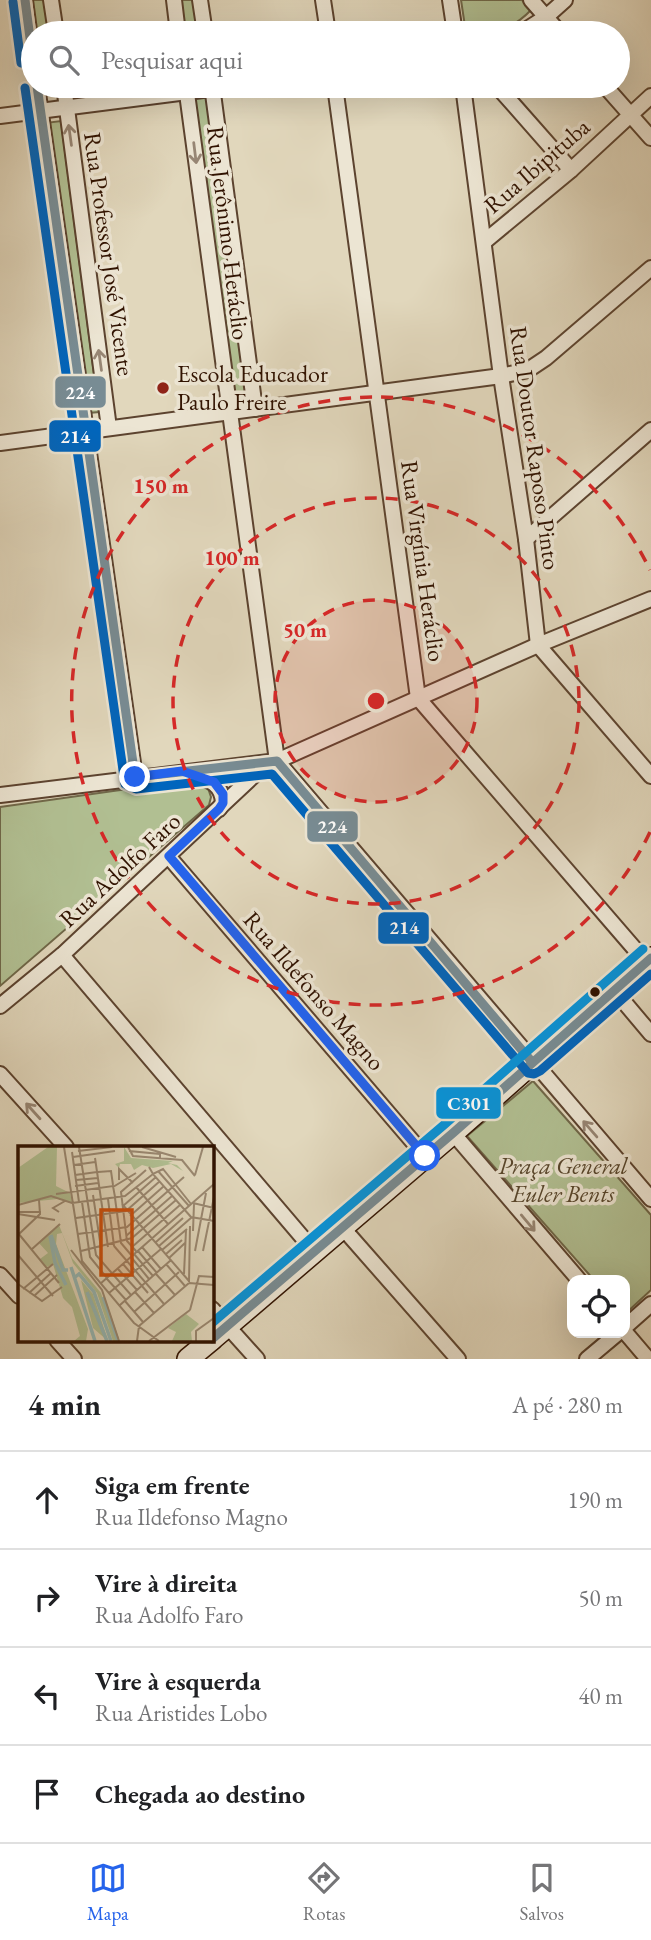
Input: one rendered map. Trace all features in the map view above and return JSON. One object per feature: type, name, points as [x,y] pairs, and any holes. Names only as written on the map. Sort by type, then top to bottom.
[{"type":"main road","points":[[216,1335],[286,1279],[342,1227],[398,1184],[425,1156],[649,960]]},
{"type":"main road","points":[[188,1359],[208,1342]]},
{"type":"street","points":[[24,0],[27,21]]},
{"type":"street","points":[[51,0],[54,21]]},
{"type":"street","points":[[174,0],[177,21]]},
{"type":"street","points":[[200,0],[203,21]]},
{"type":"street","points":[[323,0],[326,21]]},
{"type":"street","points":[[450,0],[453,21]]},
{"type":"street","points":[[531,0],[550,21]]},
{"type":"street","points":[[540,21],[565,0]]},
{"type":"street","name":"Rua Ibipituba","points":[[484,242],[571,170],[651,96]]},
{"type":"street","name":"Rua Professor José Vicente","points":[[39,98],[135,777]]},
{"type":"street","name":"Rua Professor José Vicente","points":[[66,98],[109,428]]},
{"type":"street","points":[[0,116],[123,98]]},
{"type":"street","name":"Rua Jerônimo Heráclio","points":[[187,98],[272,762]]},
{"type":"street","name":"Rua Jerônimo Heráclio","points":[[213,98],[254,409]]},
{"type":"street","name":"Rua Virgínia Heráclio","points":[[337,98],[418,698],[649,960]]},
{"type":"street","name":"Rua Doutor Raposo Pinto","points":[[465,98],[501,376],[526,539],[538,645]]},
{"type":"street","points":[[508,98],[571,170]]},
{"type":"street","points":[[616,98],[651,138]]},
{"type":"street","points":[[0,443],[501,376],[528,370],[546,358],[651,268]]},
{"type":"street","points":[[526,539],[651,430]]},
{"type":"street","points":[[0,795],[272,762],[538,645],[651,600]]},
{"type":"street","points":[[538,645],[649,769]]},
{"type":"street","points":[[272,762],[651,1199]]},
{"type":"street","name":"Rua Adolfo Faro","points":[[0,1006],[62,955],[272,762]]},
{"type":"street","points":[[182,771],[214,782],[219,787],[223,803],[219,809]]},
{"type":"street","name":"Rua Ildefonso Magno","points":[[169,856],[425,1156]]},
{"type":"street","points":[[62,955],[314,1251]]},
{"type":"street","points":[[614,990],[651,1034]]},
{"type":"street","points":[[0,1074],[65,1146]]},
{"type":"street","points":[[453,1133],[575,1275]]},
{"type":"street","points":[[342,1227],[458,1359]]},
{"type":"street","points":[[0,1275],[18,1295]]},
{"type":"street","points":[[630,1323],[651,1304]]},
{"type":"street","points":[[216,1335],[257,1359]]},
{"type":"street","points":[[587,1359],[612,1338]]},
{"type":"street","points":[[630,1338],[648,1359]]},
{"type":"street","points":[[59,1342],[74,1359]]},
{"type":"green space","points":[[29,0],[46,0],[49,21],[33,21]]},
{"type":"green space","points":[[175,0],[195,0],[198,21],[178,21]]},
{"type":"green space","points":[[461,0],[522,0],[531,10],[518,21],[464,21]]},
{"type":"green space","points":[[206,98],[253,405],[233,409],[191,99]]},
{"type":"green space","points":[[61,121],[99,412],[89,413],[45,123]]},
{"type":"green space","points":[[184,781],[201,781],[207,785],[211,797],[209,805],[0,986],[0,807]]},
{"type":"green space","name":"Praça General Euler Bents","points":[[533,1081],[651,1215],[651,1290],[630,1309],[630,1275],[590,1275],[467,1136]]},
{"type":"transit line","name":"224","points":[[25,0],[28,21]]},
{"type":"transit line","name":"214","points":[[13,2],[21,63]]},
{"type":"transit line","name":"214","points":[[26,98],[125,784],[136,789],[272,774],[528,1073],[540,1071],[651,974]]},
{"type":"transit line","name":"224","points":[[39,98],[135,777],[277,761],[532,1062]]},
{"type":"transit line","name":"C301","points":[[214,1321],[445,1124],[643,949]]},
{"type":"transit line","name":"224","points":[[214,1337],[453,1133],[651,958]]},
{"type":"place","name":"Escola Educador Paulo Freire","points":[[163,388]]},
{"type":"route","points":[[135,777],[182,771],[214,782],[219,787],[223,794],[223,803],[219,809],[169,856],[425,1156]]}]
